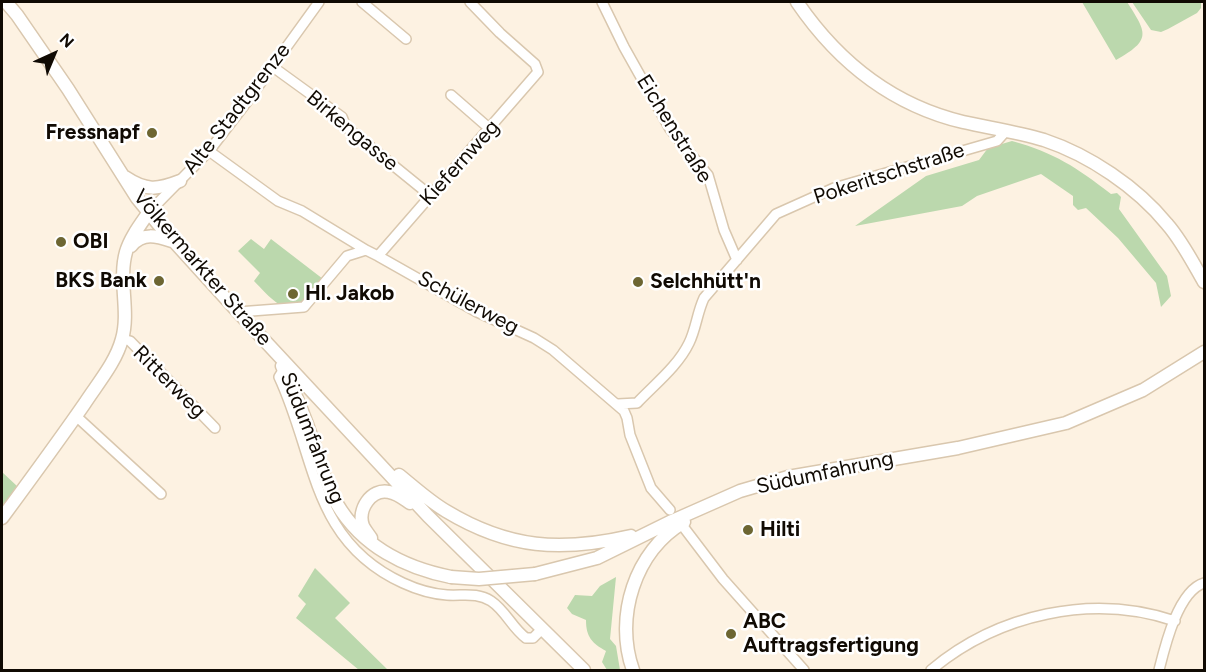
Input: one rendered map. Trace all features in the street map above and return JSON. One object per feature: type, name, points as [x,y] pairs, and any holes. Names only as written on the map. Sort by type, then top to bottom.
[{"type":"main road","name":"Völkermarkter Straße","points":[[6,2],[68,89],[123,176],[149,212],[275,352]]},
{"type":"main road","points":[[797,2],[839,54],[882,88],[907,102],[933,113],[1044,141],[1081,157],[1116,178],[1169,226],[1204,282]]},
{"type":"main road","name":"Völkermarkter Straße","points":[[2,9],[29,35]]},
{"type":"main road","points":[[123,176],[146,188],[161,188],[180,181]]},
{"type":"main road","points":[[2,518],[112,362],[122,339],[125,311],[123,265],[126,252],[130,241],[149,212]]},
{"type":"main road","points":[[126,252],[135,242],[150,235],[174,242]]},
{"type":"main road","points":[[1191,260],[1204,274]]},
{"type":"main road","points":[[275,352],[429,516],[541,630],[584,670]]},
{"type":"main road","name":"Südumfahrung","points":[[275,352],[301,406],[328,487],[337,504],[359,532],[376,547],[408,565],[451,577],[479,579],[535,574],[597,558],[740,491],[788,477],[958,448],[1066,423],[1143,390],[1204,352]]},
{"type":"main road","points":[[372,454],[444,510],[488,533],[536,545],[576,546],[606,542],[653,531]]},
{"type":"main road","name":"Südumfahrung","points":[[376,547],[363,526],[362,517],[367,501],[372,495],[387,491],[397,494],[429,516]]},
{"type":"main road","points":[[633,670],[629,659],[627,611],[630,595],[644,561],[670,532],[720,500]]},
{"type":"street","name":"Alte Stadtgrenze","points":[[149,212],[208,151],[273,67],[319,2]]},
{"type":"street","points":[[362,2],[406,39]]},
{"type":"street","name":"Kiefernweg","points":[[378,256],[536,76],[538,68],[470,2]]},
{"type":"street","name":"Eichenstraße","points":[[602,2],[624,47],[670,129],[708,176],[724,230],[737,260]]},
{"type":"street","name":"Birkengasse","points":[[273,67],[342,117],[346,127],[430,196]]},
{"type":"street","points":[[451,95],[490,129]]},
{"type":"street","name":"Pokeritschstraße","points":[[627,418],[637,403],[682,356],[693,333],[697,314],[704,298],[776,214],[834,188],[997,141],[1006,131]]},
{"type":"street","name":"Schülerweg","points":[[208,151],[278,201],[302,211],[348,240],[477,312],[534,338],[553,350],[618,404],[627,418],[630,435],[651,488],[670,510]]},
{"type":"street","points":[[347,256],[348,240]]},
{"type":"street","points":[[238,312],[304,307],[347,256],[366,250]]},
{"type":"street","name":"Ritterweg","points":[[122,339],[130,341],[215,428]]},
{"type":"street","points":[[284,369],[279,377],[297,418],[322,502],[341,533],[361,555],[383,572],[416,588],[445,595],[475,594],[482,596],[499,608],[525,638],[533,638],[541,630]]},
{"type":"street","points":[[618,404],[637,403]]},
{"type":"street","points":[[76,416],[160,494]]},
{"type":"street","points":[[685,529],[723,579],[804,670]]},
{"type":"street","points":[[1159,670],[1175,621],[1188,594],[1196,586],[1204,583]]},
{"type":"street","points":[[931,670],[960,649],[994,631],[1034,616],[1079,609],[1122,609],[1154,614],[1175,621]]},
{"type":"green space","points":[[1082,2],[1127,2],[1142,29],[1141,41],[1116,60]]},
{"type":"green space","points":[[1132,2],[1201,2],[1201,8],[1197,13],[1161,32],[1151,30]]},
{"type":"green space","points":[[1012,141],[1053,156],[1087,176],[1111,194],[1117,193],[1121,197],[1119,209],[1167,276],[1171,296],[1161,307],[1156,283],[1118,238],[1086,208],[1078,210],[1073,205],[1073,196],[1041,174],[977,196],[962,206],[855,226],[926,176],[979,160],[988,148]]},
{"type":"green space","points":[[251,239],[264,249],[271,239],[323,279],[305,303],[295,308],[288,308],[275,302],[254,281],[260,273],[238,251]]},
{"type":"green space","points":[[2,472],[17,486],[2,507]]},
{"type":"green space","points":[[315,568],[350,603],[335,618],[388,670],[359,670],[296,618],[306,604],[298,596]]},
{"type":"green space","points":[[616,577],[610,639],[616,646],[620,670],[607,670],[602,662],[606,651],[591,639],[587,631],[586,620],[572,614],[567,608],[575,595],[592,596],[600,586]]},
{"type":"place","name":"Fressnapf","points":[[152,133]]},
{"type":"place","name":"OBI","points":[[61,242]]},
{"type":"place","name":"BKS Bank","points":[[159,281]]},
{"type":"place","name":"Selchhütt'n","points":[[638,282]]},
{"type":"place","name":"Hl. Jakob","points":[[293,294]]},
{"type":"place","name":"Hilti","points":[[748,530]]},
{"type":"place","name":"ABC Auftragsfertigung","points":[[731,634]]}]
